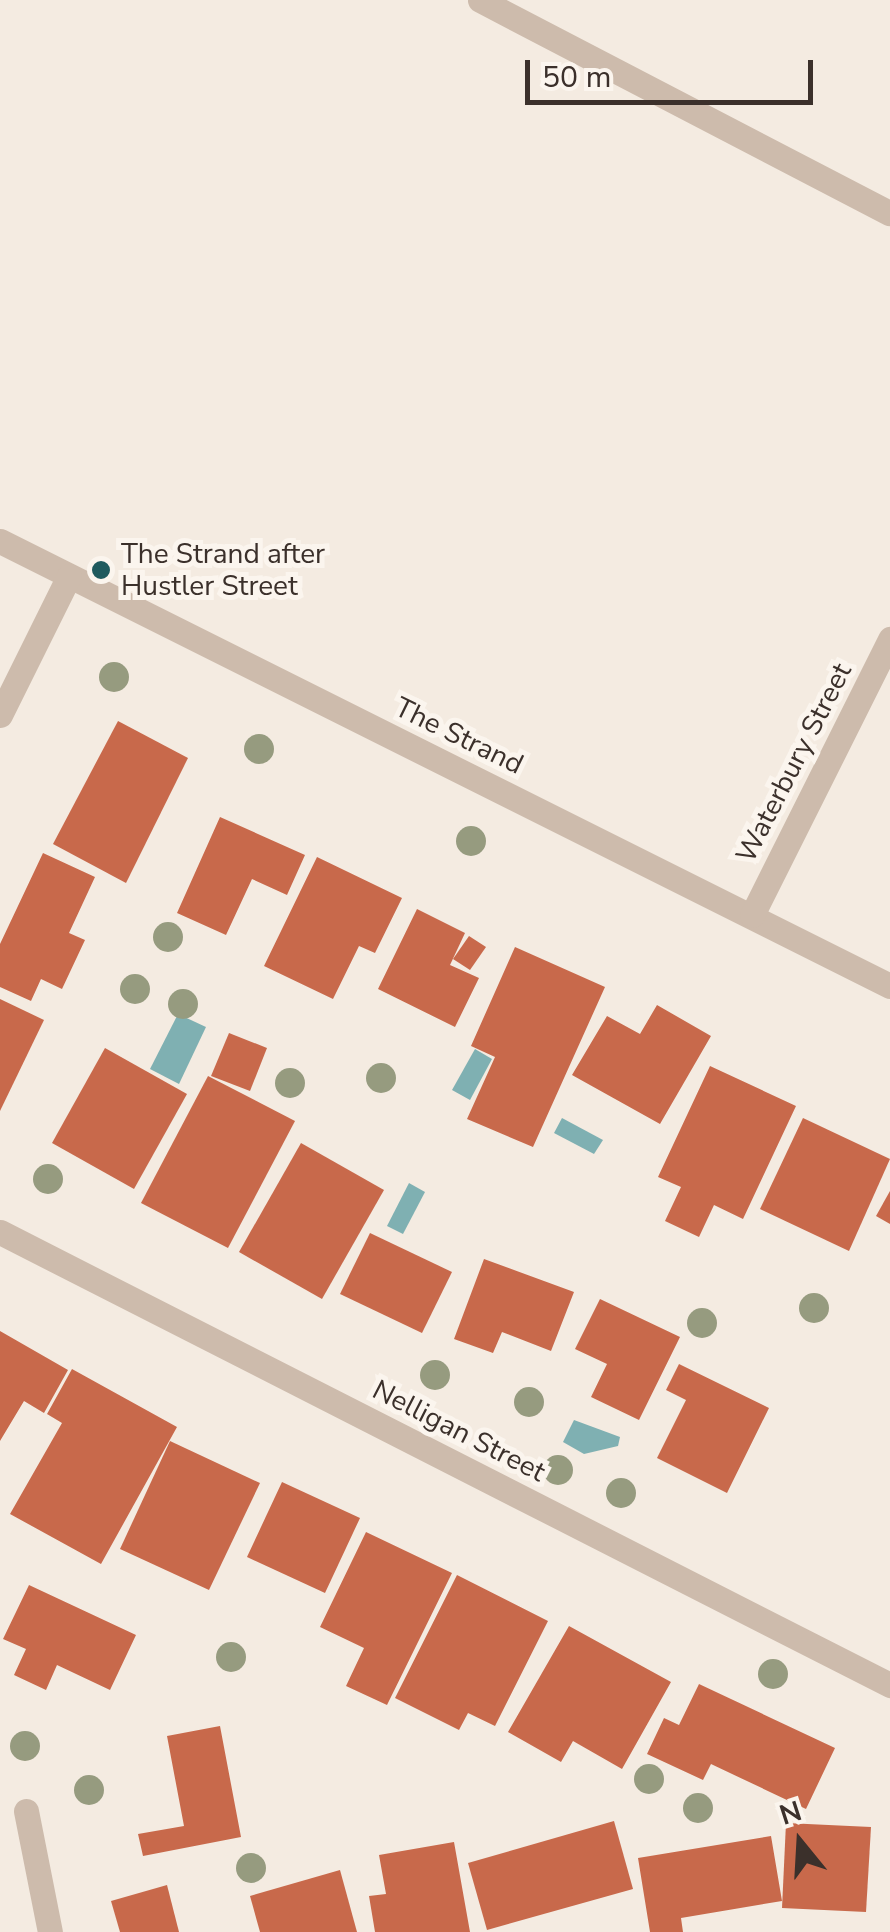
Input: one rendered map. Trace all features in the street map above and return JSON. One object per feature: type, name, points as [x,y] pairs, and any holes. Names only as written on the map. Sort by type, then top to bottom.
[{"type":"street","points":[[480,0],[890,212]]},
{"type":"street","name":"The Strand","points":[[0,541],[890,986]]},
{"type":"street","points":[[0,716],[69,576]]},
{"type":"street","name":"Waterbury Street","points":[[752,915],[890,639]]},
{"type":"street","name":"Nelligan Street","points":[[0,1232],[890,1685]]},
{"type":"street","points":[[26,1811],[50,1932]]},
{"type":"water","points":[[178,1014],[206,1027],[179,1084],[150,1069]]},
{"type":"water","points":[[475,1049],[492,1059],[470,1100],[452,1090]]},
{"type":"water","points":[[562,1118],[603,1140],[594,1154],[554,1133]]},
{"type":"water","points":[[409,1183],[425,1192],[403,1234],[387,1226]]},
{"type":"water","points":[[574,1420],[620,1437],[618,1446],[584,1454],[563,1442]]},
{"type":"building","points":[[118,721],[188,758],[126,883],[53,844]]},
{"type":"building","points":[[220,817],[305,855],[287,895],[252,879],[226,935],[177,913]]},
{"type":"building","points":[[43,853],[95,877],[69,933],[85,940],[62,989],[41,979],[31,1001],[0,987],[0,944]]},
{"type":"building","points":[[317,857],[402,898],[375,953],[359,946],[333,999],[264,966]]},
{"type":"building","points":[[417,909],[465,933],[450,965],[479,978],[455,1027],[378,989]]},
{"type":"building","points":[[469,936],[486,947],[470,970],[453,959]]},
{"type":"building","points":[[515,947],[605,987],[533,1147],[467,1119],[495,1057],[471,1046]]},
{"type":"building","points":[[0,999],[44,1020],[0,1111]]},
{"type":"building","points":[[657,1005],[711,1036],[660,1124],[572,1075],[607,1016],[640,1034]]},
{"type":"building","points":[[229,1033],[267,1048],[250,1091],[211,1076]]},
{"type":"building","points":[[105,1048],[187,1094],[134,1189],[52,1143]]},
{"type":"building","points":[[710,1066],[796,1106],[743,1219],[714,1205],[699,1237],[665,1221],[681,1187],[658,1177]]},
{"type":"building","points":[[208,1076],[295,1121],[228,1248],[141,1203]]},
{"type":"building","points":[[803,1118],[890,1159],[849,1251],[760,1209]]},
{"type":"building","points":[[301,1143],[384,1190],[322,1299],[239,1252]]},
{"type":"building","points":[[890,1191],[890,1224],[876,1216]]},
{"type":"building","points":[[370,1233],[452,1272],[422,1333],[340,1294]]},
{"type":"building","points":[[484,1259],[574,1292],[551,1351],[502,1332],[493,1353],[454,1339]]},
{"type":"building","points":[[600,1299],[680,1337],[639,1420],[591,1397],[607,1364],[575,1349]]},
{"type":"building","points":[[0,1331],[68,1370],[44,1413],[24,1401],[0,1441]]},
{"type":"building","points":[[679,1364],[769,1408],[727,1493],[657,1458],[686,1400],[666,1390]]},
{"type":"building","points":[[72,1369],[177,1427],[101,1564],[10,1514],[62,1423],[47,1414]]},
{"type":"building","points":[[170,1441],[260,1483],[209,1590],[120,1549]]},
{"type":"building","points":[[282,1482],[360,1518],[325,1593],[247,1557]]},
{"type":"building","points":[[366,1532],[452,1573],[387,1705],[346,1686],[364,1648],[320,1627]]},
{"type":"building","points":[[457,1575],[548,1621],[495,1726],[468,1713],[459,1730],[395,1698]]},
{"type":"building","points":[[29,1585],[136,1635],[110,1690],[57,1665],[46,1690],[14,1675],[26,1649],[3,1639]]},
{"type":"building","points":[[569,1626],[671,1682],[622,1769],[573,1741],[561,1762],[508,1732]]},
{"type":"building","points":[[699,1684],[835,1748],[806,1809],[711,1764],[703,1780],[647,1754],[664,1718],[679,1725]]},
{"type":"building","points":[[220,1726],[241,1837],[143,1856],[138,1834],[184,1826],[167,1736]]},
{"type":"building","points":[[614,1821],[633,1889],[487,1930],[468,1863]]},
{"type":"building","points":[[786,1823],[871,1827],[866,1912],[782,1908]]},
{"type":"building","points":[[771,1836],[782,1901],[681,1918],[683,1932],[650,1932],[638,1858]]},
{"type":"building","points":[[454,1842],[470,1932],[375,1932],[369,1896],[386,1894],[379,1855]]},
{"type":"building","points":[[340,1870],[357,1932],[260,1932],[250,1896]]},
{"type":"building","points":[[167,1885],[179,1932],[120,1932],[111,1901]]},
{"type":"place","name":"The Strand after Hustler Street","points":[[101,570]]}]
